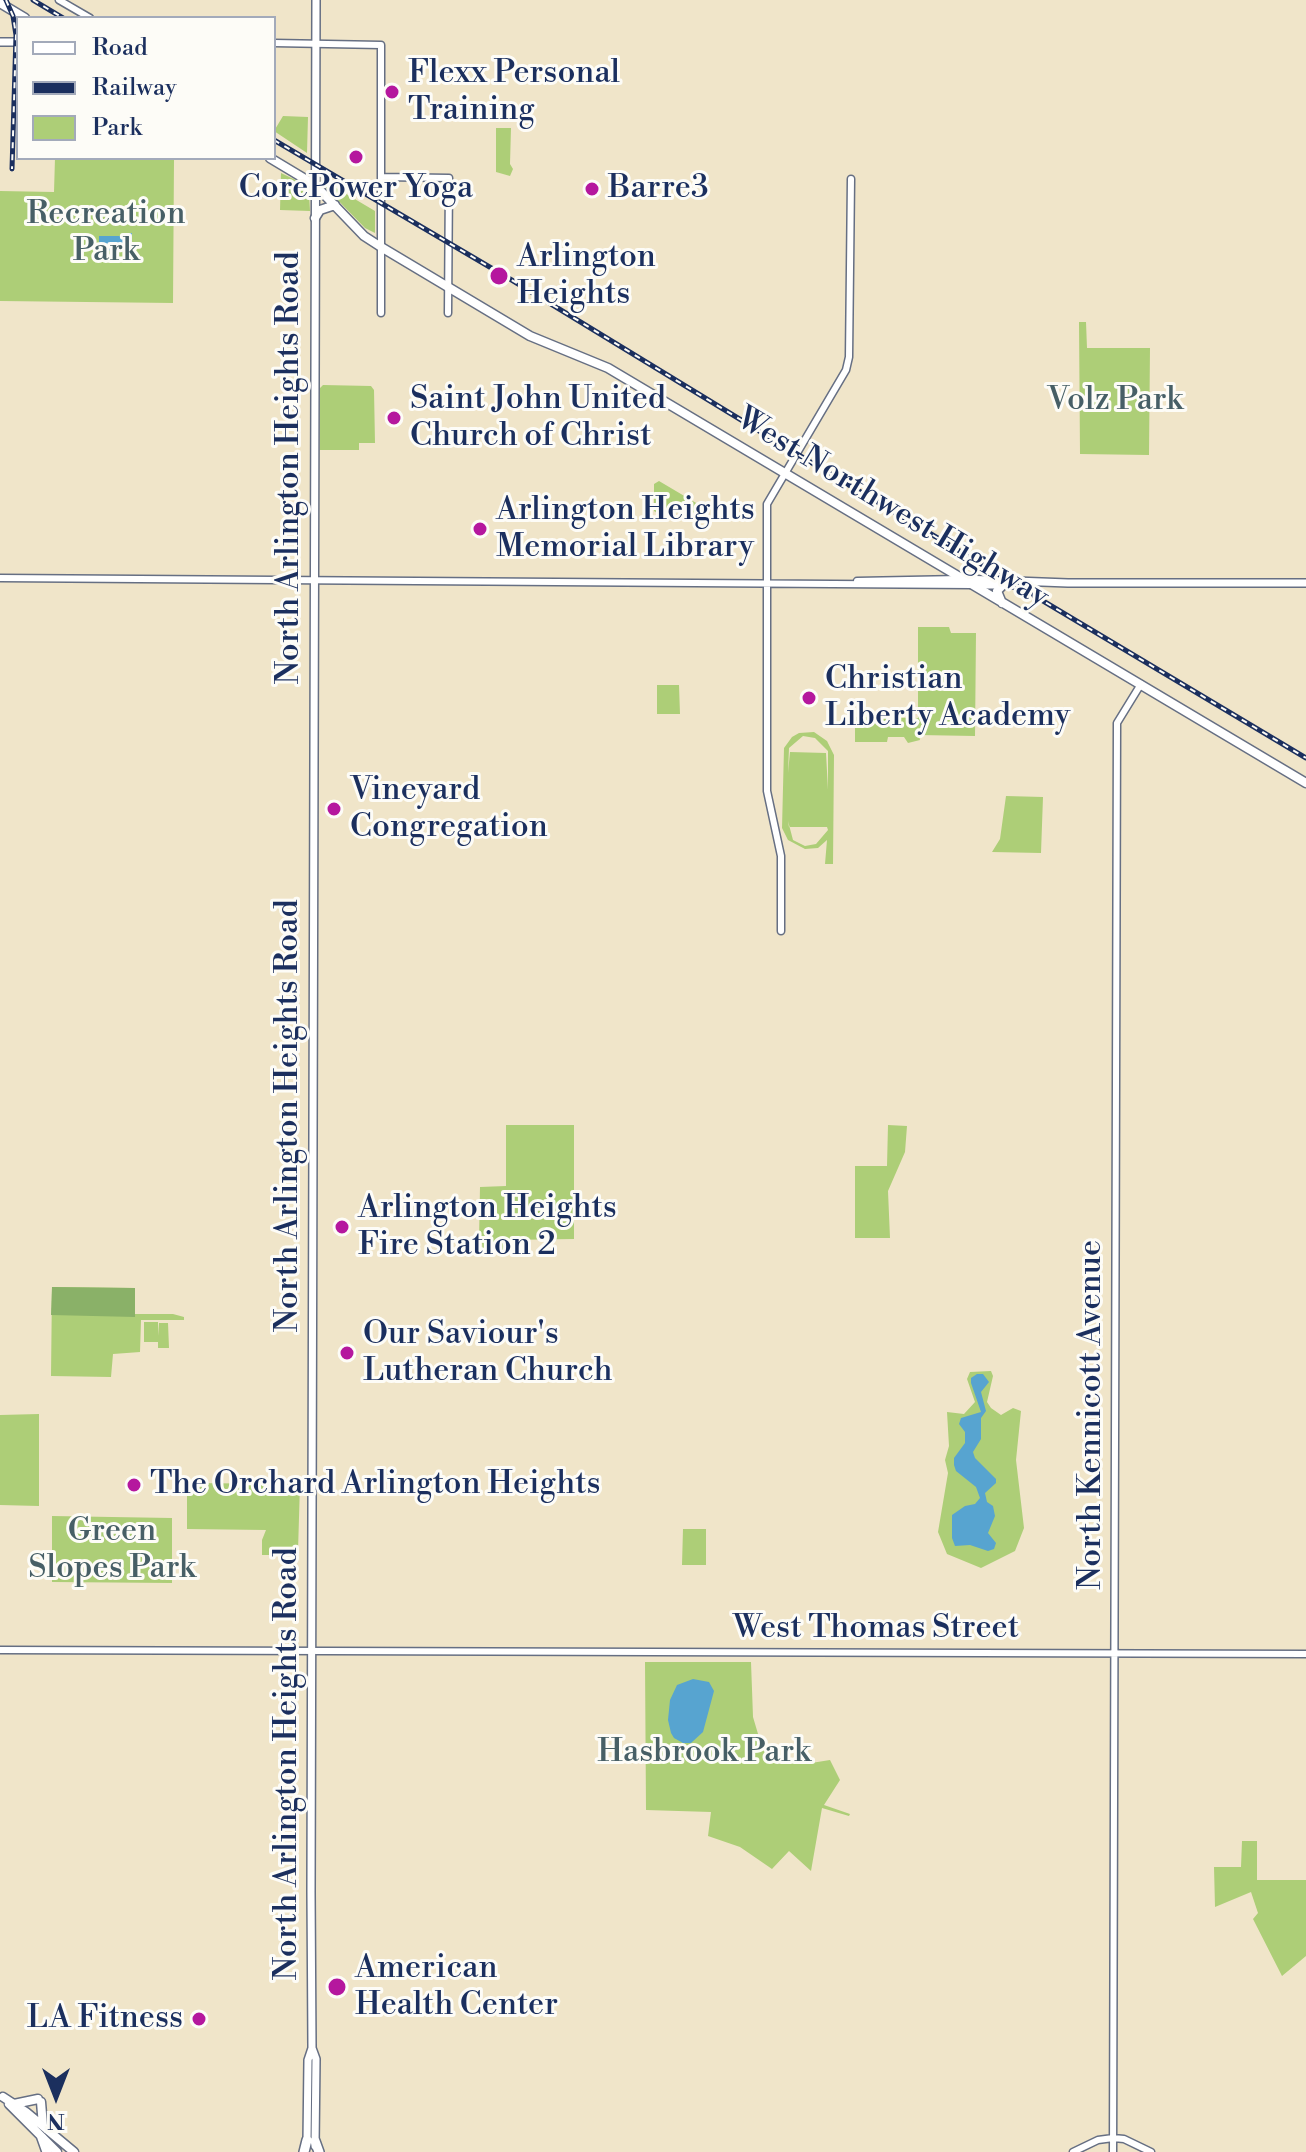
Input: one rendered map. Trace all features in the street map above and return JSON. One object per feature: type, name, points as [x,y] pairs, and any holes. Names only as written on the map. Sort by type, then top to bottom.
[{"type":"highway","points":[[42,2138],[47,2152]]},
{"type":"highway","points":[[305,2152],[314,2146]]},
{"type":"main road","name":"North Arlington Heights Road","points":[[314,2146],[308,2060],[312,2048],[316,0]]},
{"type":"main road","points":[[0,3],[21,16]]},
{"type":"main road","name":"West Northwest Highway","points":[[273,160],[315,185],[364,236],[381,247],[530,336],[608,368],[1306,783]]},
{"type":"main road","points":[[315,218],[320,210],[335,205]]},
{"type":"main road","points":[[960,579],[1068,583]]},
{"type":"main road","points":[[972,585],[1306,583]]},
{"type":"main road","points":[[1003,585],[997,591],[1003,604]]},
{"type":"main road","points":[[1,2096],[74,2152]]},
{"type":"main road","points":[[1,2096],[57,2152]]},
{"type":"main road","points":[[13,2104],[40,2100],[44,2127]]},
{"type":"street","points":[[59,0],[87,16]]},
{"type":"street","points":[[276,43],[381,45],[381,313]]},
{"type":"street","points":[[382,177],[449,178],[448,313]]},
{"type":"street","points":[[781,931],[781,856],[767,791],[767,504],[840,381],[849,357],[851,179]]},
{"type":"street","points":[[0,578],[972,585]]},
{"type":"street","points":[[849,583],[960,579]]},
{"type":"street","name":"North Kennicott Avenue","points":[[1113,2152],[1117,723],[1141,684]]},
{"type":"street","name":"West Thomas Street","points":[[0,1650],[1306,1654]]},
{"type":"street","points":[[1073,2152],[1098,2140],[1113,2138],[1124,2139],[1151,2152]]},
{"type":"green space","points":[[283,116],[308,117],[307,153],[276,132]]},
{"type":"green space","points":[[496,128],[511,128],[510,164],[513,169],[510,176],[496,172]]},
{"type":"green space","name":"Recreation Park","points":[[55,160],[174,160],[173,303],[0,301],[0,191],[54,192]]},
{"type":"green space","points":[[281,173],[304,184],[309,193],[310,211],[280,210]]},
{"type":"green space","points":[[326,182],[375,211],[375,233],[365,228],[326,188]]},
{"type":"green space","name":"Volz Park","points":[[1079,322],[1086,322],[1087,348],[1150,348],[1149,455],[1080,454]]},
{"type":"green space","points":[[323,385],[371,386],[374,390],[375,443],[359,443],[359,450],[320,450],[320,388]]},
{"type":"green space","points":[[659,481],[709,512],[657,513],[654,511],[654,484]]},
{"type":"green space","points":[[918,627],[949,627],[951,633],[976,633],[975,736],[919,735],[920,740],[908,743],[904,737],[888,737],[887,742],[855,742],[855,717],[918,718]]},
{"type":"green space","points":[[657,685],[679,685],[680,714],[657,714]]},
{"type":"green space","points":[[814,732],[827,741],[834,755],[833,864],[825,864],[827,840],[818,848],[805,849],[788,840],[782,828],[784,748],[799,733]],"holes":[[[803,736],[815,738],[828,751],[828,790],[826,753],[790,752],[788,773],[789,748]],[[790,827],[827,827],[828,830],[816,844],[805,846],[793,840]]]},
{"type":"green space","points":[[1006,796],[1043,797],[1041,853],[992,852],[1000,839]]},
{"type":"green space","points":[[506,1125],[574,1125],[574,1239],[508,1240],[506,1253],[483,1254],[482,1242],[479,1242],[480,1187],[506,1186]]},
{"type":"green space","points":[[888,1125],[907,1126],[905,1152],[888,1191],[890,1238],[855,1238],[855,1166],[887,1166]]},
{"type":"green space","points":[[52,1287],[135,1288],[135,1314],[173,1314],[184,1317],[184,1320],[141,1320],[140,1352],[113,1354],[111,1377],[51,1376]]},
{"type":"green space","points":[[52,1287],[135,1288],[135,1317],[51,1315]]},
{"type":"green space","points":[[144,1322],[158,1322],[158,1336],[159,1323],[168,1323],[169,1348],[158,1348],[158,1342],[144,1342]]},
{"type":"green space","points":[[991,1371],[993,1376],[987,1402],[991,1408],[1001,1415],[1013,1408],[1021,1411],[1016,1460],[1024,1528],[1015,1551],[981,1568],[947,1554],[938,1532],[948,1473],[945,1460],[949,1446],[947,1412],[964,1414],[975,1402],[967,1379],[970,1372]]},
{"type":"green space","points":[[39,1414],[39,1506],[0,1505],[0,1415]]},
{"type":"green space","points":[[187,1483],[300,1484],[298,1551],[293,1555],[262,1555],[266,1530],[187,1529]]},
{"type":"green space","name":"Green Slopes Park","points":[[52,1516],[172,1518],[172,1583],[52,1582]]},
{"type":"green space","points":[[683,1529],[706,1529],[706,1565],[682,1565]]},
{"type":"green space","name":"Hasbrook Park","points":[[645,1662],[751,1662],[753,1717],[761,1744],[778,1760],[805,1764],[830,1760],[840,1780],[824,1805],[850,1814],[822,1808],[811,1871],[789,1851],[772,1869],[740,1847],[708,1836],[711,1812],[646,1810]]},
{"type":"green space","points":[[1242,1841],[1257,1841],[1257,1880],[1306,1880],[1306,1956],[1282,1976],[1253,1919],[1258,1913],[1251,1892],[1215,1907],[1214,1867],[1241,1867]]},
{"type":"water","points":[[132,233],[132,252],[99,250],[99,236],[129,236]]},
{"type":"water","points":[[983,1374],[989,1382],[981,1392],[986,1411],[981,1418],[981,1439],[973,1452],[996,1479],[996,1483],[985,1493],[995,1516],[988,1533],[996,1543],[994,1549],[988,1551],[970,1545],[955,1546],[952,1538],[952,1515],[965,1506],[975,1504],[980,1498],[976,1487],[956,1471],[954,1465],[954,1458],[965,1443],[965,1432],[959,1424],[961,1418],[981,1412],[971,1383],[971,1378]]},
{"type":"water","points":[[693,1679],[709,1682],[714,1691],[703,1732],[691,1743],[683,1743],[671,1733],[668,1720],[670,1700],[677,1685]]},
{"type":"railway","points":[[6,0],[16,35],[12,169]]},
{"type":"railway","points":[[33,0],[60,16]]},
{"type":"railway","points":[[276,141],[1306,758]]},
{"type":"place","name":"Flexx Personal Training","points":[[392,92]]},
{"type":"place","name":"CorePower Yoga","points":[[356,157]]},
{"type":"place","name":"Barre3","points":[[592,189]]},
{"type":"place","name":"Arlington Heights","points":[[499,276]]},
{"type":"place","name":"Saint John United Church of Christ","points":[[394,418]]},
{"type":"place","name":"Arlington Heights Memorial Library","points":[[480,529]]},
{"type":"place","name":"Christian Liberty Academy","points":[[809,698]]},
{"type":"place","name":"Vineyard Congregation","points":[[334,809]]},
{"type":"place","name":"Arlington Heights Fire Station 2","points":[[342,1227]]},
{"type":"place","name":"Our Saviour's Lutheran Church","points":[[347,1353]]},
{"type":"place","name":"The Orchard Arlington Heights","points":[[134,1485]]},
{"type":"place","name":"American Health Center","points":[[337,1987]]},
{"type":"place","name":"LA Fitness","points":[[199,2019]]}]
